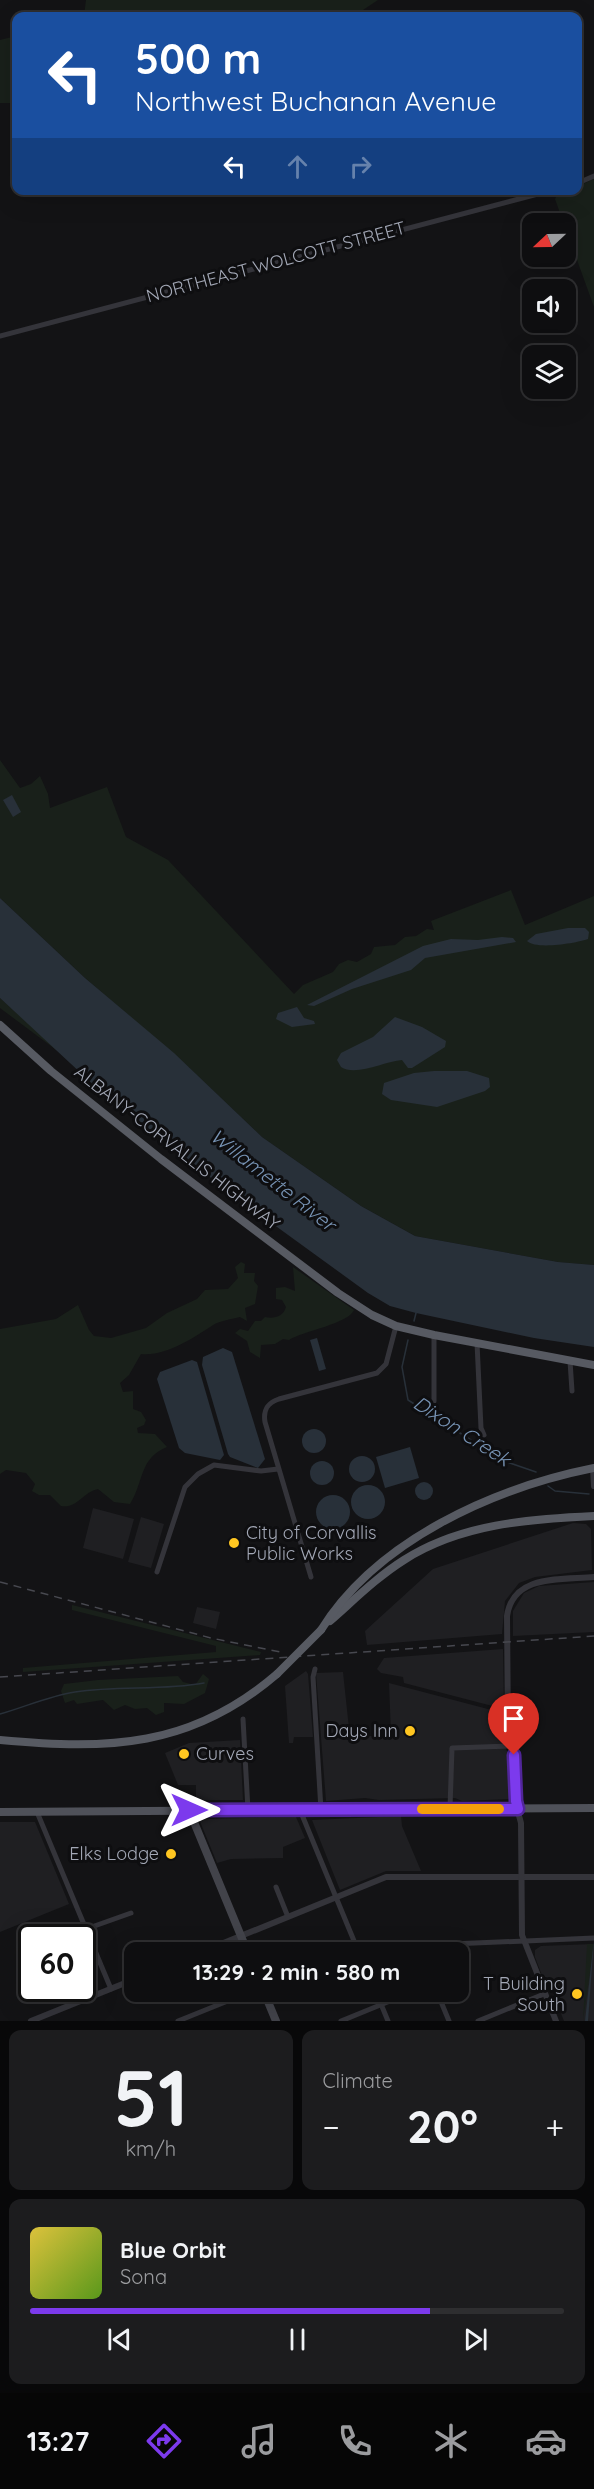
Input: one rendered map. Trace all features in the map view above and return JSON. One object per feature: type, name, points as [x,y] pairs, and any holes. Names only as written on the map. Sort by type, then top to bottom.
[{"type":"highway","name":"ALBANY-CORVALLIS HIGHWAY","points":[[0,1025],[51,1071],[161,1159],[338,1293],[372,1315],[396,1326],[434,1335],[594,1365]]},
{"type":"highway","points":[[321,1630],[332,1612],[378,1568],[442,1521],[478,1503],[523,1486],[593,1468]]},
{"type":"highway","points":[[0,1740],[82,1746],[152,1738],[219,1714],[277,1674],[321,1630],[381,1576],[406,1558],[443,1540],[478,1529],[515,1522],[594,1516]]},
{"type":"main road","points":[[0,1812],[594,1808]]},
{"type":"main road","points":[[189,1810],[243,1942]]},
{"type":"main road","points":[[268,2002],[276,2021]]},
{"type":"street","name":"NORTHEAST WOLCOTT STREET","points":[[0,336],[534,195]]},
{"type":"street","points":[[310,1577],[265,1422],[267,1406],[279,1399],[377,1373],[386,1364],[396,1326]]},
{"type":"street","points":[[434,1335],[434,1401]]},
{"type":"street","points":[[477,1343],[481,1428],[484,1435]]},
{"type":"street","points":[[570,1361],[572,1391]]},
{"type":"street","points":[[157,1572],[186,1487],[198,1474],[214,1465],[261,1472],[278,1469]]},
{"type":"street","points":[[593,1468],[594,1486]]},
{"type":"street","points":[[555,2021],[524,1941],[518,1809],[512,1746],[508,1731],[508,1608],[516,1594],[533,1583],[594,1577]]},
{"type":"street","points":[[315,1669],[313,1677],[321,1809]]},
{"type":"street","points":[[243,1719],[248,1810]]},
{"type":"street","points":[[450,1808],[452,1748],[512,1746]]},
{"type":"street","points":[[300,1810],[354,1942]]},
{"type":"street","points":[[37,1812],[84,1924]]},
{"type":"street","points":[[226,1942],[386,1877],[594,1877]]},
{"type":"street","points":[[276,1887],[288,1917]]},
{"type":"street","points":[[96,1925],[130,1913]]},
{"type":"street","points":[[469,1944],[593,1938]]},
{"type":"street","points":[[96,1953],[111,1989]]},
{"type":"street","points":[[31,2021],[124,1984]]},
{"type":"street","points":[[478,2021],[544,1994]]},
{"type":"street","points":[[178,2021],[225,2002]]},
{"type":"street","points":[[380,2002],[388,2021]]},
{"type":"street","points":[[340,2021],[388,2002]]},
{"type":"street","points":[[441,2002],[449,2021]]},
{"type":"shaded area","points":[[86,0],[378,0],[360,12],[84,12]]},
{"type":"shaded area","points":[[12,37],[12,103],[0,103],[0,40]]},
{"type":"shaded area","points":[[594,179],[594,307],[576,257],[576,213],[560,213],[555,199],[557,195],[582,195],[582,184]]},
{"type":"shaded area","points":[[0,760],[20,788],[31,784],[40,776],[48,794],[50,808],[107,787],[126,837],[168,860],[294,994],[303,985],[333,972],[339,964],[348,960],[357,962],[371,954],[374,947],[395,945],[405,937],[416,936],[427,929],[434,930],[431,921],[511,890],[525,925],[594,896],[594,1265],[558,1262],[415,1236],[361,1206],[262,1137],[183,1062],[85,978],[0,898]]},
{"type":"shaded area","points":[[0,998],[63,1055],[0,1008]]},
{"type":"shaded area","points":[[241,1262],[245,1264],[244,1273],[255,1273],[254,1281],[258,1286],[255,1304],[245,1308],[247,1321],[240,1317],[223,1321],[170,1349],[141,1354],[129,1375],[120,1383],[123,1392],[133,1391],[133,1409],[141,1412],[146,1420],[144,1425],[137,1428],[138,1433],[155,1434],[167,1447],[151,1457],[130,1504],[114,1502],[98,1489],[88,1493],[76,1503],[61,1506],[50,1495],[39,1495],[32,1491],[35,1484],[26,1473],[6,1470],[0,1474],[0,1329],[56,1319],[78,1305],[94,1336],[111,1338],[146,1328],[167,1313],[197,1299],[205,1290],[228,1289],[238,1278],[235,1267]]},
{"type":"shaded area","points":[[293,1267],[354,1310],[343,1319],[289,1340],[283,1339],[275,1344],[261,1345],[260,1358],[250,1352],[247,1341],[235,1333],[240,1329],[248,1331],[255,1321],[283,1313],[286,1307],[282,1300],[276,1299],[276,1288],[285,1287],[295,1291]]},
{"type":"shaded area","points":[[93,1508],[134,1519],[123,1559],[83,1548]]},
{"type":"shaded area","points":[[141,1517],[164,1524],[151,1568],[128,1562]]},
{"type":"shaded area","points":[[573,1523],[586,1524],[591,1529],[592,1570],[535,1577],[519,1583],[505,1601],[502,1634],[367,1645],[365,1631],[433,1569]]},
{"type":"shaded area","points":[[594,1582],[594,1632],[513,1636],[513,1611],[524,1593],[539,1586]]},
{"type":"shaded area","points":[[72,1605],[261,1652],[260,1655],[23,1672],[23,1668],[216,1652],[216,1646],[72,1610]]},
{"type":"shaded area","points":[[197,1607],[220,1612],[216,1629],[193,1623]]},
{"type":"shaded area","points":[[503,1649],[504,1709],[404,1683],[403,1677],[381,1673],[377,1669],[384,1658]]},
{"type":"shaded area","points":[[306,1671],[313,1737],[294,1737],[293,1743],[289,1743],[285,1686]]},
{"type":"shaded area","points":[[343,1672],[350,1738],[391,1734],[389,1683],[503,1713],[502,1741],[509,1755],[510,1799],[462,1801],[455,1798],[379,1800],[365,1798],[326,1801],[316,1673]]},
{"type":"shaded area","points":[[203,1674],[209,1679],[205,1693],[184,1704],[164,1703],[164,1712],[156,1715],[147,1708],[135,1709],[125,1705],[114,1710],[103,1700],[77,1704],[74,1700],[65,1703],[61,1691],[64,1684],[178,1676],[183,1682],[195,1685]]},
{"type":"shaded area","points":[[240,1740],[243,1800],[196,1800],[196,1785],[178,1785],[165,1753],[189,1743]]},
{"type":"shaded area","points":[[401,1816],[402,1826],[421,1871],[386,1871],[340,1890],[312,1820]]},
{"type":"shaded area","points":[[296,1817],[305,1838],[283,1847],[283,1858],[231,1859],[217,1863],[199,1819]]},
{"type":"shaded area","points":[[0,1822],[35,1822],[69,1904],[0,1932]]},
{"type":"shaded area","points":[[587,1944],[594,1944],[583,2021]]},
{"type":"shaded area","points":[[594,1944],[594,2021],[564,2021],[552,1991],[546,1986],[535,1957],[535,1950],[541,1946]]},
{"type":"water","points":[[12,795],[21,812],[13,817],[3,800]]},
{"type":"water","name":"Willamette River","points":[[0,898],[85,978],[174,1053],[262,1137],[361,1206],[415,1236],[558,1262],[594,1265],[594,1347],[534,1338],[390,1306],[368,1293],[229,1192],[98,1089],[0,998]]},
{"type":"water","points":[[568,928],[585,928],[589,932],[588,939],[547,945],[532,944],[527,941],[536,934]]},
{"type":"water","points":[[513,938],[516,942],[425,958],[411,970],[352,989],[314,1006],[307,1005],[423,946],[451,939],[478,940]]},
{"type":"water","points":[[297,1007],[304,1018],[314,1021],[315,1024],[292,1027],[276,1019],[278,1013]]},
{"type":"water","points":[[395,1017],[422,1027],[446,1041],[445,1047],[412,1068],[408,1068],[402,1060],[354,1070],[341,1067],[337,1060],[341,1053],[373,1037]]},
{"type":"water","points":[[467,1071],[489,1078],[490,1087],[485,1091],[437,1107],[391,1100],[382,1094],[384,1083],[414,1073]]},
{"type":"water","points":[[317,1338],[326,1369],[319,1371],[310,1340]]},
{"type":"water","points":[[223,1348],[232,1352],[265,1459],[258,1468],[230,1457],[228,1454],[202,1365],[203,1357]]},
{"type":"water","points":[[192,1360],[197,1362],[224,1455],[220,1460],[185,1453],[179,1448],[157,1379],[160,1372]]},
{"type":"water","points":[[314,1429],[323,1432],[326,1441],[323,1450],[314,1453],[305,1450],[302,1441],[305,1432]]},
{"type":"water","points":[[410,1447],[419,1478],[385,1488],[376,1457]]},
{"type":"water","points":[[362,1456],[371,1460],[375,1469],[371,1478],[362,1482],[353,1478],[349,1469],[353,1460]]},
{"type":"water","points":[[322,1461],[330,1465],[334,1473],[330,1481],[322,1485],[314,1481],[310,1473],[314,1465]]},
{"type":"water","points":[[420,1482],[428,1482],[433,1487],[431,1498],[420,1500],[415,1495],[415,1487]]},
{"type":"water","points":[[368,1485],[380,1490],[385,1502],[380,1514],[368,1519],[356,1514],[351,1502],[356,1490]]},
{"type":"water","points":[[333,1495],[345,1500],[350,1512],[345,1524],[333,1529],[321,1524],[316,1512],[321,1500]]},
{"type":"water","points":[[594,1939],[588,2021],[585,2021]]},
{"type":"waterway","name":"Dixon Creek","points":[[414,1321],[416,1313]]},
{"type":"waterway","name":"Dixon Creek","points":[[408,1340],[402,1367],[408,1400],[504,1461],[536,1472]]},
{"type":"waterway","name":"Dixon Creek","points":[[548,1486],[555,1491],[589,1494]]},
{"type":"waterway","points":[[0,1714],[75,1692],[204,1683]]},
{"type":"railway","points":[[0,1582],[211,1638],[285,1653]]},
{"type":"railway","points":[[0,1677],[594,1636]]},
{"type":"slow traffic","points":[[422,1809],[499,1809]]},
{"type":"place","name":"City of Corvallis Public Works","points":[[234,1543]]},
{"type":"place","name":"Days Inn","points":[[410,1731]]},
{"type":"place","name":"Curves","points":[[184,1754]]},
{"type":"place","name":"Elks Lodge","points":[[171,1854]]},
{"type":"place","name":"T Building South","points":[[577,1994]]},
{"type":"route","points":[[189,1810],[518,1809],[514,1755]]}]
